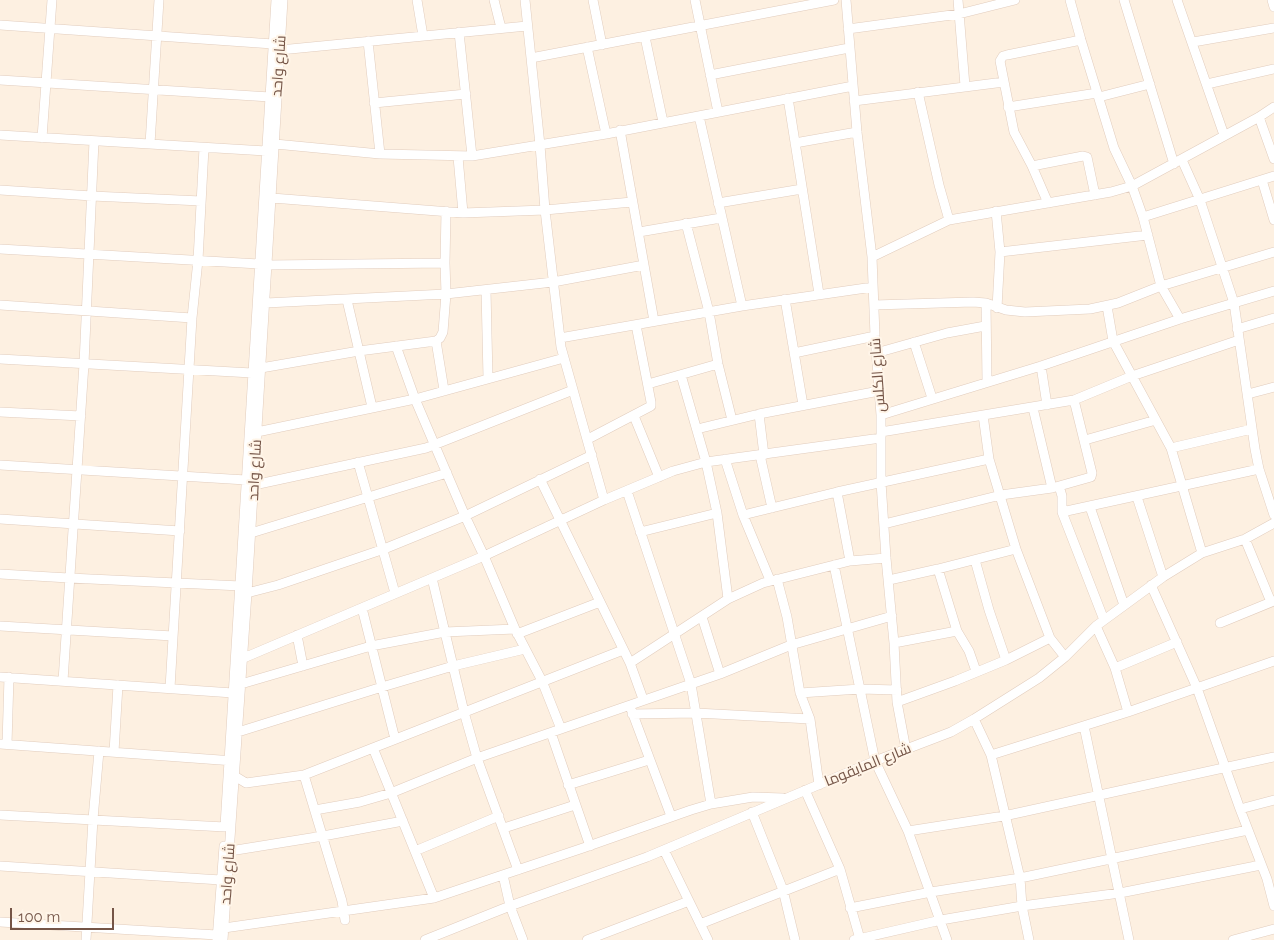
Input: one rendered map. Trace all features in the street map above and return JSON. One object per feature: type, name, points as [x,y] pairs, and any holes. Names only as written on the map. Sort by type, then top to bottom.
[{"type":"street","points":[[42,138],[52,0]]},
{"type":"street","points":[[150,144],[159,0]]},
{"type":"street","name":"شارع واحد","points":[[233,760],[238,732],[241,684],[239,660],[241,586],[257,371],[263,264],[266,152],[273,109],[277,47],[276,0]]},
{"type":"street","name":"شارع واحد","points":[[257,371],[266,303],[263,264],[272,198],[275,144],[273,109],[270,97],[283,0]]},
{"type":"street","points":[[417,0],[423,36]]},
{"type":"street","points":[[494,0],[501,28]]},
{"type":"street","points":[[525,0],[526,26],[540,145],[544,210],[560,338],[604,500]]},
{"type":"street","points":[[594,0],[602,45]]},
{"type":"street","points":[[695,0],[718,112]]},
{"type":"street","points":[[531,58],[834,0]]},
{"type":"street","name":"شارع الكلس","points":[[846,0],[857,132],[872,257],[881,415],[881,482],[886,558],[892,616],[897,702],[906,750]]},
{"type":"street","points":[[958,0],[965,86]]},
{"type":"street","points":[[848,29],[959,14],[1014,0]]},
{"type":"street","points":[[1070,0],[1114,148],[1132,186],[1162,286],[1180,319]]},
{"type":"street","points":[[1124,0],[1150,84],[1178,162],[1200,200],[1234,303],[1259,469],[1274,515]]},
{"type":"street","points":[[1177,0],[1224,135]]},
{"type":"street","points":[[1272,0],[1274,6]]},
{"type":"street","points":[[0,25],[277,47],[368,41],[526,26]]},
{"type":"street","points":[[1193,42],[1274,28]]},
{"type":"street","points":[[459,32],[472,156]]},
{"type":"street","points":[[645,36],[663,122]]},
{"type":"street","points":[[1048,202],[1014,132],[1000,61],[1003,56],[1081,40]]},
{"type":"street","points":[[368,41],[380,154]]},
{"type":"street","points":[[587,47],[606,134]]},
{"type":"street","points":[[710,75],[849,48]]},
{"type":"street","points":[[1207,84],[1274,69]]},
{"type":"street","points":[[0,80],[270,97]]},
{"type":"street","points":[[854,101],[1004,82]]},
{"type":"street","points":[[1008,107],[1098,95],[1150,84]]},
{"type":"street","points":[[275,144],[380,154],[472,156],[606,134],[853,86]]},
{"type":"street","points":[[918,92],[939,185],[950,220]]},
{"type":"street","points":[[374,103],[466,94]]},
{"type":"street","points":[[788,98],[819,294]]},
{"type":"street","points":[[872,257],[950,220],[1095,195],[1132,186],[1274,108]]},
{"type":"street","points":[[699,116],[742,306]]},
{"type":"street","points":[[1259,117],[1274,159]]},
{"type":"street","points":[[620,130],[654,321]]},
{"type":"street","points":[[795,142],[857,132]]},
{"type":"street","points":[[0,135],[266,152]]},
{"type":"street","points":[[63,681],[84,364],[94,141]]},
{"type":"street","points":[[170,688],[204,148]]},
{"type":"street","points":[[1032,166],[1083,156],[1087,157],[1095,195]]},
{"type":"street","points":[[458,157],[463,213]]},
{"type":"street","points":[[1142,217],[1274,176]]},
{"type":"street","points":[[1262,180],[1274,220]]},
{"type":"street","points":[[718,203],[802,189]]},
{"type":"street","points":[[0,190],[201,201]]},
{"type":"street","points":[[272,198],[446,210],[463,213],[544,210],[632,202]]},
{"type":"street","points":[[0,359],[189,370],[257,371],[359,351],[436,341],[443,332],[446,294],[446,210]]},
{"type":"street","points":[[996,211],[1000,252],[997,308]]},
{"type":"street","points":[[639,232],[721,218]]},
{"type":"street","points":[[686,223],[709,312],[718,364],[732,420]]},
{"type":"street","points":[[1000,252],[1148,235]]},
{"type":"street","points":[[0,249],[263,264],[445,263]]},
{"type":"street","points":[[874,305],[973,302],[986,303],[997,308],[1045,312],[1090,309],[1118,303],[1162,286],[1274,252]]},
{"type":"street","points":[[266,303],[347,300],[486,290],[553,282],[644,265]]},
{"type":"street","points":[[560,338],[742,306],[873,286]]},
{"type":"street","points":[[486,290],[488,378]]},
{"type":"street","points":[[881,415],[1041,366],[1180,319],[1274,291]]},
{"type":"street","points":[[785,299],[803,405]]},
{"type":"street","points":[[347,300],[372,408]]},
{"type":"street","points":[[986,303],[987,382]]},
{"type":"street","points":[[0,306],[192,318]]},
{"type":"street","points":[[1107,306],[1113,341],[1171,448],[1202,553]]},
{"type":"street","points":[[1237,329],[1274,318]]},
{"type":"street","points":[[588,439],[651,406],[636,325]]},
{"type":"street","points":[[876,353],[948,333],[985,326]]},
{"type":"street","points":[[794,353],[875,336]]},
{"type":"street","points":[[239,660],[484,556],[604,500],[695,464],[881,435],[982,415],[1074,400],[1132,376],[1239,340]]},
{"type":"street","points":[[436,341],[444,390]]},
{"type":"street","points":[[914,342],[932,398]]},
{"type":"street","points":[[396,346],[415,399],[465,516],[516,631],[542,681],[561,729]]},
{"type":"street","points":[[257,432],[415,399],[564,358]]},
{"type":"street","points":[[648,384],[718,364]]},
{"type":"street","points":[[1041,366],[1046,405]]},
{"type":"street","points":[[681,375],[706,462],[717,512],[728,599]]},
{"type":"street","name":"شارع واحد","points":[[219,938],[224,928],[230,851],[233,693],[248,593],[251,533],[250,482],[257,432],[256,384]]},
{"type":"street","points":[[1248,394],[1274,387]]},
{"type":"street","points":[[0,465],[250,482],[358,462],[435,445],[574,390]]},
{"type":"street","points":[[697,429],[759,414],[879,391]]},
{"type":"street","points":[[884,524],[1001,496],[1056,487],[1092,475],[1074,400]]},
{"type":"street","points":[[1033,408],[1056,487],[1062,496],[1062,512],[1104,620]]},
{"type":"street","points":[[0,412],[81,416]]},
{"type":"street","points":[[759,414],[762,455],[772,508]]},
{"type":"street","points":[[982,415],[989,458],[1016,549],[1050,638],[1065,657]]},
{"type":"street","points":[[634,416],[659,477]]},
{"type":"street","points":[[1085,440],[1156,420]]},
{"type":"street","points":[[1171,448],[1252,429]]},
{"type":"street","points":[[248,593],[286,583],[384,549],[465,516],[592,455]]},
{"type":"street","points":[[743,515],[989,458]]},
{"type":"street","points":[[725,459],[743,515],[774,579],[787,617],[800,693],[810,719],[819,785]]},
{"type":"street","points":[[358,462],[395,593]]},
{"type":"street","points":[[1062,512],[1138,497],[1259,469]]},
{"type":"street","points":[[251,533],[447,473]]},
{"type":"street","points":[[540,479],[630,663],[650,714]]},
{"type":"street","points":[[627,491],[691,684],[711,804]]},
{"type":"street","points":[[837,492],[850,562]]},
{"type":"street","points":[[1138,497],[1162,577]]},
{"type":"street","points":[[1090,507],[1124,605]]},
{"type":"street","points":[[640,532],[717,512]]},
{"type":"street","points":[[0,519],[180,531]]},
{"type":"street","name":"شارع المايقوما","points":[[425,940],[510,906],[664,850],[875,760],[951,732],[1039,678],[1065,657],[1096,626],[1162,577],[1202,553],[1245,539],[1274,523]]},
{"type":"street","points":[[1220,623],[1272,601],[1245,539]]},
{"type":"street","points":[[889,580],[1016,549]]},
{"type":"street","points":[[630,663],[728,599],[774,579],[850,562],[886,558]]},
{"type":"street","points":[[975,560],[988,610],[1006,660]]},
{"type":"street","points":[[834,565],[875,760],[908,831],[947,940]]},
{"type":"street","points":[[938,569],[957,631],[969,651],[976,671]]},
{"type":"street","points":[[0,574],[241,586]]},
{"type":"street","points":[[432,578],[477,758],[518,870]]},
{"type":"street","points":[[1151,586],[1197,688],[1261,865],[1271,878],[1274,906]]},
{"type":"street","points":[[241,684],[371,646],[445,632],[516,631],[600,602]]},
{"type":"street","points":[[362,608],[395,739]]},
{"type":"street","points":[[315,810],[360,802],[391,793],[477,758],[720,674],[791,646],[892,616]]},
{"type":"street","points":[[702,617],[720,674]]},
{"type":"street","points":[[0,626],[173,636]]},
{"type":"street","points":[[1096,626],[1115,668],[1128,712]]},
{"type":"street","points":[[894,643],[957,631]]},
{"type":"street","points":[[297,636],[303,666]]},
{"type":"street","points":[[897,702],[1006,660],[1050,638]]},
{"type":"street","points":[[1115,668],[1177,642]]},
{"type":"street","points":[[238,732],[382,686],[453,666],[525,649]]},
{"type":"street","points":[[232,775],[246,783],[304,775],[623,650]]},
{"type":"street","points":[[991,755],[1128,712],[1274,661]]},
{"type":"street","points":[[233,693],[4,677],[4,744],[233,760]]},
{"type":"street","points":[[114,752],[118,685]]},
{"type":"street","points":[[800,693],[860,689],[897,690]]},
{"type":"street","points":[[629,704],[671,816]]},
{"type":"street","points":[[632,714],[696,714],[810,719]]},
{"type":"street","points":[[974,719],[991,755],[1020,878],[1022,906],[1030,940]]},
{"type":"street","points":[[1084,726],[1129,940]]},
{"type":"street","points":[[551,733],[590,846]]},
{"type":"street","points":[[373,748],[434,898]]},
{"type":"street","points":[[86,940],[99,750]]},
{"type":"street","points":[[908,831],[1004,816],[1274,757]]},
{"type":"street","points":[[568,785],[649,760]]},
{"type":"street","name":"شارع واحد","points":[[219,938],[225,827],[232,775]]},
{"type":"street","points":[[304,775],[345,915]]},
{"type":"street","points":[[805,790],[840,868],[857,939],[941,920],[1022,906],[1120,893],[1261,865]]},
{"type":"street","points":[[224,928],[345,915],[434,898],[711,804],[753,797],[786,798]]},
{"type":"street","points":[[1240,809],[1274,800]]},
{"type":"street","points":[[504,828],[575,805]]},
{"type":"street","points":[[752,812],[783,890],[795,940]]},
{"type":"street","points":[[0,815],[225,827]]},
{"type":"street","points":[[415,850],[499,816]]},
{"type":"street","points":[[230,851],[403,821]]},
{"type":"street","points":[[850,908],[930,892],[1020,878],[1248,830]]},
{"type":"street","points":[[664,850],[708,940]]},
{"type":"street","points":[[0,866],[221,880]]},
{"type":"street","points":[[700,924],[840,868]]},
{"type":"street","points":[[504,875],[510,906],[522,940]]},
{"type":"street","points":[[587,940],[689,901]]},
{"type":"street","points":[[0,922],[219,938]]},
{"type":"street","points":[[1233,940],[1274,929]]}]
